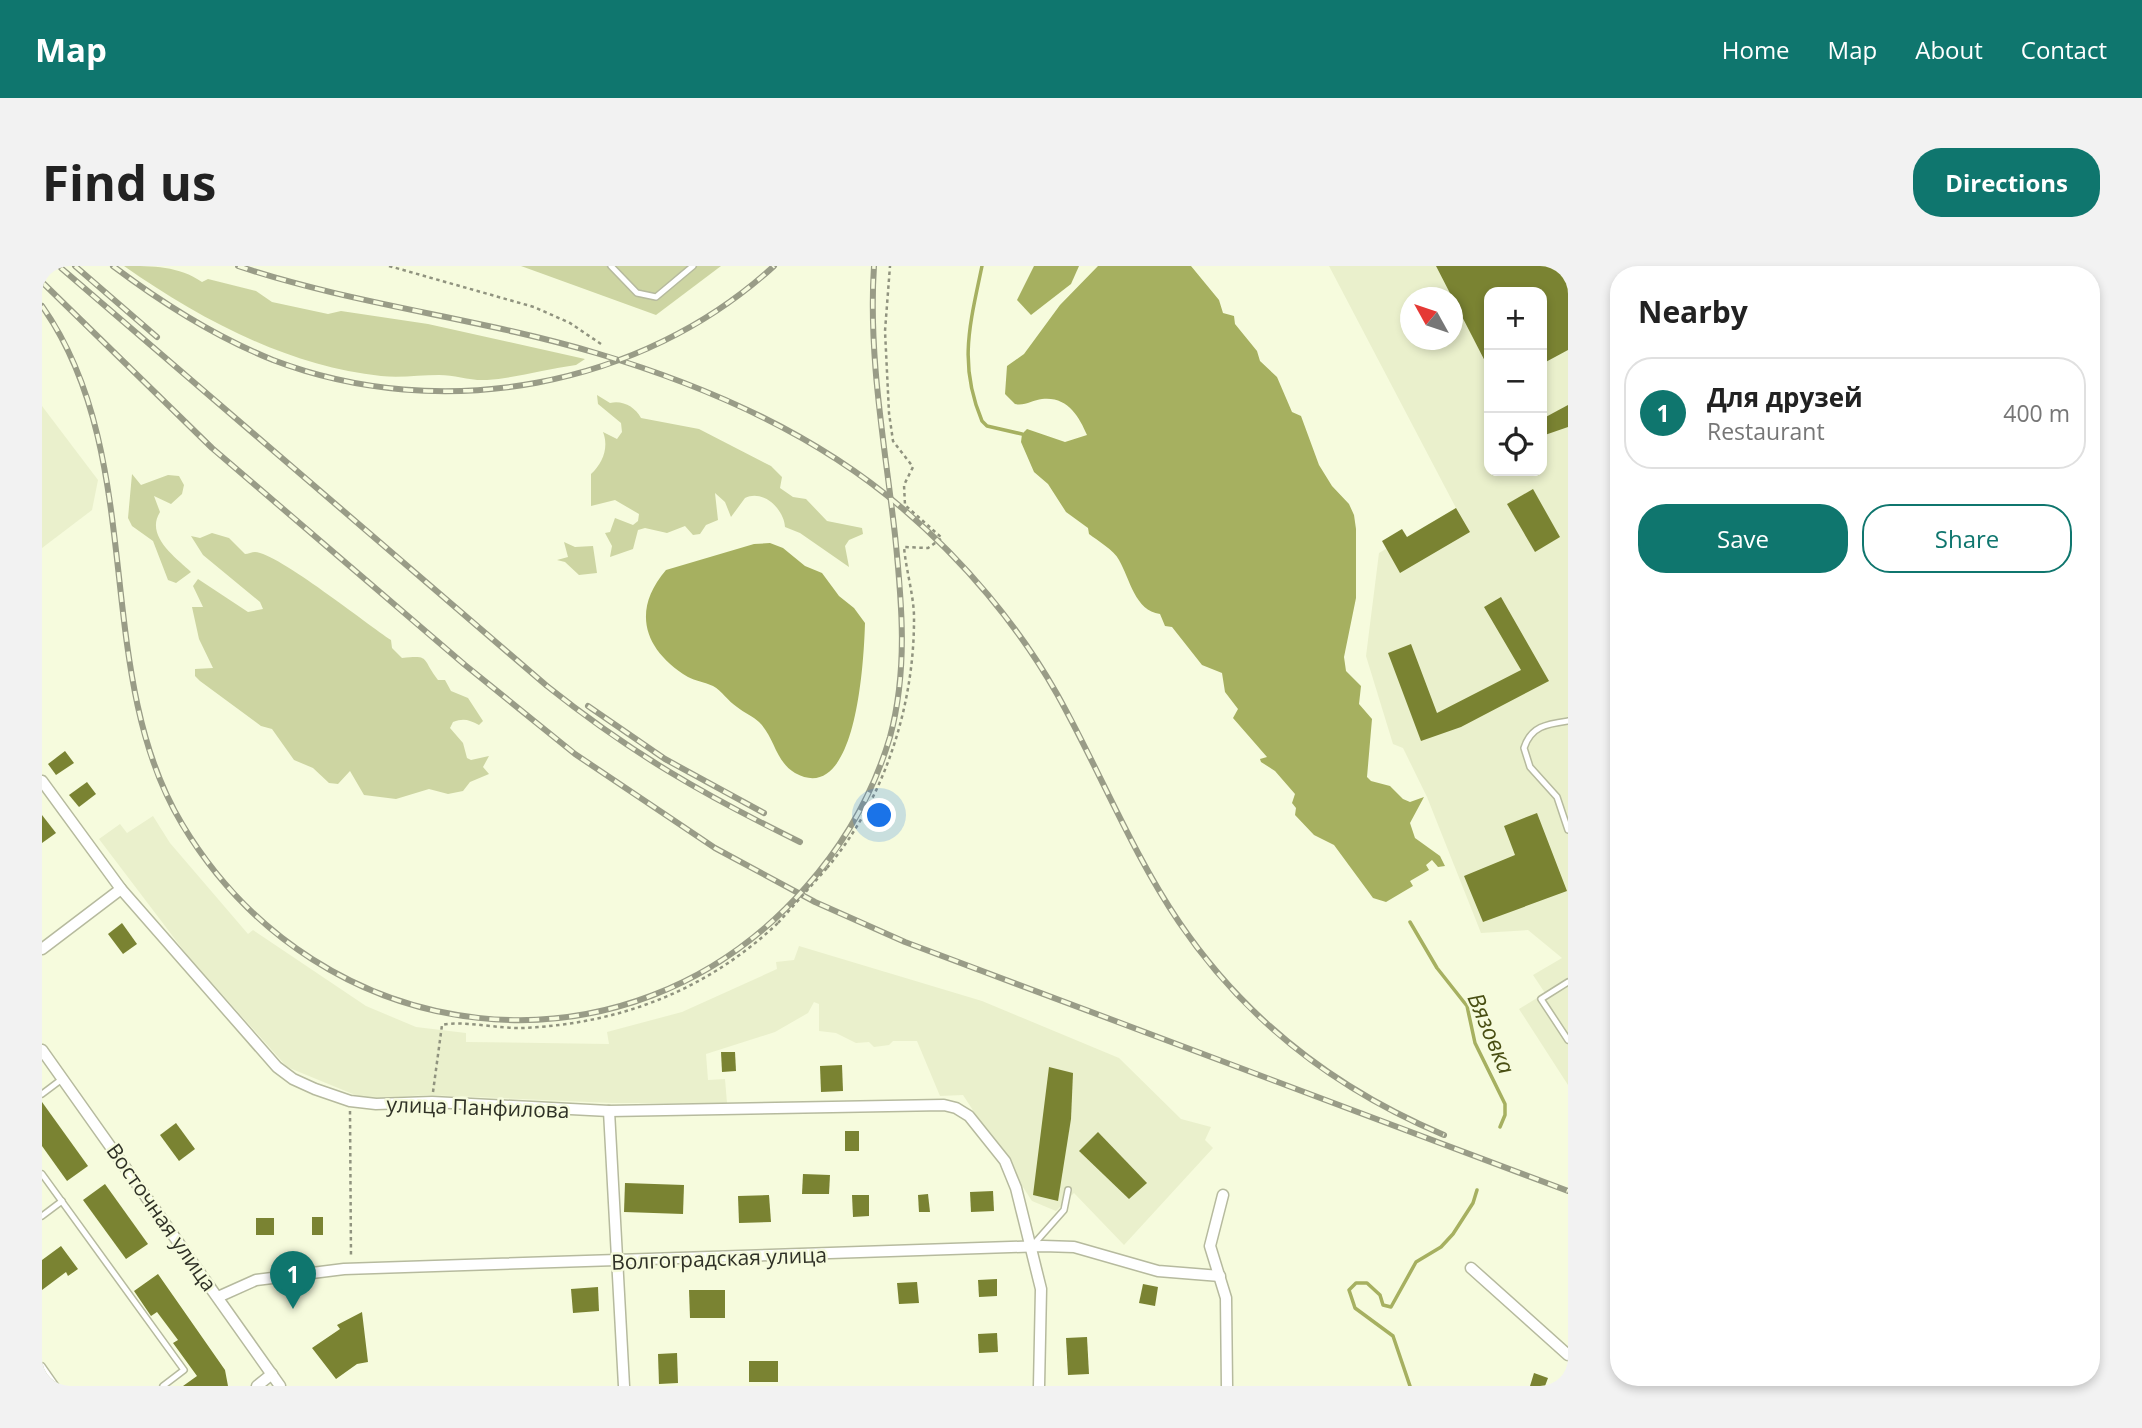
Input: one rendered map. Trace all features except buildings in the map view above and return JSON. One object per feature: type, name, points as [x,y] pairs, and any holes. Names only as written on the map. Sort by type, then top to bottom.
[{"type":"street","name":"улица Панфилова","points":[[42,780],[121,889],[285,1074],[350,1101],[394,1104],[432,1102],[609,1111],[944,1105],[956,1108],[969,1116],[1005,1161],[1016,1188],[1041,1289],[1039,1386]]},
{"type":"street","points":[[42,948],[121,889]]},
{"type":"street","name":"Восточная улица","points":[[42,1050],[280,1386]]},
{"type":"street","points":[[609,1111],[624,1386]]},
{"type":"street","points":[[1223,1195],[1210,1246],[1227,1309],[1227,1386]]},
{"type":"street","name":"Волгоградская улица","points":[[218,1297],[256,1280],[352,1269],[1030,1247],[1074,1247],[1158,1271],[1220,1276]]},
{"type":"street","points":[[1471,1268],[1568,1355]]},
{"type":"street","points":[[257,1386],[272,1374]]},
{"type":"lane","points":[[611,266],[637,293],[656,297],[694,266]]},
{"type":"lane","points":[[1568,722],[1545,724],[1535,730],[1524,748],[1530,767],[1557,797],[1568,830]]},
{"type":"lane","points":[[1568,982],[1541,999],[1568,1040]]},
{"type":"lane","points":[[42,1094],[63,1078]]},
{"type":"lane","points":[[42,1174],[184,1370],[163,1386]]},
{"type":"lane","points":[[1030,1247],[1064,1210],[1068,1190]]},
{"type":"lane","points":[[42,1216],[62,1201]]},
{"type":"lane","points":[[42,1366],[56,1386]]},
{"type":"path","points":[[389,266],[534,307],[570,323],[601,344]]},
{"type":"path","points":[[432,1102],[442,1025],[520,1028],[561,1026],[637,1009],[685,991],[722,970],[778,923],[827,868],[857,827],[873,797],[906,704],[914,615],[904,547],[928,548],[942,538],[905,505],[904,485],[913,467],[893,441],[889,413],[885,331],[890,266]]},
{"type":"path","points":[[350,1101],[352,1269]]},
{"type":"shaded area","points":[[124,266],[175,270],[202,282],[208,279],[256,291],[272,302],[328,314],[341,311],[428,324],[585,359],[576,365],[487,380],[439,375],[388,377],[346,371],[278,351],[246,337],[183,304]]},
{"type":"shaded area","points":[[521,266],[721,266],[656,315]]},
{"type":"shaded area","points":[[1034,266],[1079,266],[1071,284],[1031,315],[1017,300]]},
{"type":"shaded area","points":[[1098,266],[1191,266],[1219,300],[1223,313],[1234,316],[1235,324],[1257,351],[1260,361],[1277,377],[1292,412],[1301,416],[1319,465],[1332,486],[1349,504],[1354,515],[1356,598],[1344,657],[1346,671],[1361,686],[1359,704],[1372,719],[1367,777],[1371,781],[1390,786],[1410,802],[1424,797],[1410,823],[1415,838],[1440,856],[1445,866],[1438,867],[1432,860],[1426,865],[1429,870],[1410,881],[1413,886],[1386,902],[1373,898],[1334,845],[1314,835],[1295,815],[1296,808],[1292,803],[1295,794],[1275,771],[1261,762],[1260,759],[1267,757],[1233,718],[1238,709],[1225,692],[1222,673],[1202,665],[1172,627],[1165,626],[1160,614],[1152,612],[1139,601],[1117,556],[1089,534],[1088,528],[1066,512],[1048,484],[1034,472],[1021,442],[1022,434],[1027,429],[1065,442],[1087,435],[1076,414],[1065,404],[1042,399],[1015,404],[1005,394],[1007,366],[1024,354],[1060,305]]},
{"type":"shaded area","points":[[1329,266],[1568,266],[1568,1085],[1519,1009],[1545,993],[1533,975],[1562,958],[1528,930],[1481,933],[1427,797],[1403,748],[1393,744],[1366,656],[1379,553],[1456,508]]},
{"type":"shaded area","points":[[597,395],[610,403],[628,405],[641,418],[699,429],[771,466],[782,477],[780,488],[793,497],[806,499],[827,521],[862,528],[863,534],[849,540],[845,546],[849,567],[800,533],[785,527],[777,508],[765,498],[745,498],[731,517],[725,502],[715,493],[718,520],[706,525],[700,534],[693,535],[685,526],[667,533],[645,528],[638,530],[633,549],[610,557],[612,546],[605,533],[610,532],[615,518],[633,525],[638,521],[639,514],[615,500],[591,506],[591,474],[604,454],[603,432],[617,439],[622,432],[621,423],[598,404]]},
{"type":"shaded area","points":[[42,406],[98,480],[92,510],[42,548]]},
{"type":"shaded area","points":[[132,474],[141,485],[168,475],[179,476],[184,485],[182,494],[171,504],[154,496],[160,512],[156,521],[159,538],[170,553],[191,572],[176,583],[168,580],[153,541],[132,526],[128,518]]},
{"type":"shaded area","points":[[212,533],[229,538],[245,554],[255,552],[267,555],[283,564],[391,640],[392,648],[402,658],[422,658],[438,680],[445,680],[451,691],[468,698],[483,721],[479,725],[466,720],[457,721],[453,722],[450,728],[463,743],[467,758],[471,760],[489,756],[483,767],[489,774],[470,782],[463,791],[448,794],[429,789],[396,799],[364,795],[350,771],[338,784],[329,783],[313,768],[294,760],[272,729],[261,726],[200,681],[195,676],[195,669],[213,668],[199,639],[192,607],[203,607],[193,586],[198,579],[248,612],[263,609],[260,602],[203,555],[191,536],[200,538]]},
{"type":"shaded area","points":[[564,542],[575,547],[593,546],[597,573],[579,575],[565,562],[557,560],[568,557]]},
{"type":"shaded area","points":[[770,543],[783,548],[805,566],[822,573],[839,596],[854,608],[865,623],[859,694],[845,749],[832,769],[816,778],[795,773],[788,768],[759,722],[734,705],[716,688],[688,677],[673,666],[661,655],[647,629],[648,600],[666,570],[754,544]]},
{"type":"shaded area","points":[[153,816],[170,843],[248,934],[253,930],[366,1006],[416,1027],[466,1033],[466,1042],[609,1044],[607,1032],[682,1012],[777,969],[776,962],[794,960],[799,946],[982,1001],[1119,1058],[1181,1119],[1211,1127],[1205,1140],[1213,1148],[1124,1245],[1074,1193],[1056,1211],[1032,1201],[963,1095],[940,1096],[917,1041],[893,1041],[889,1045],[874,1047],[869,1042],[856,1043],[836,1033],[819,1031],[819,1004],[814,1002],[808,1013],[775,1032],[706,1054],[708,1080],[725,1079],[727,1103],[612,1103],[427,1095],[365,1099],[287,1067],[187,955],[99,839],[120,824],[127,833]]},
{"type":"waterway","name":"Вязовка","points":[[982,266],[968,344],[970,381],[982,421],[987,426],[1022,434]]},
{"type":"waterway","name":"Вязовка","points":[[1410,922],[1437,968],[1467,1006],[1475,1043],[1505,1104],[1505,1115],[1500,1127]]},
{"type":"waterway","name":"Вязовка","points":[[1410,1386],[1393,1336],[1355,1308],[1349,1290],[1356,1283],[1367,1283],[1380,1295],[1383,1305],[1391,1307],[1416,1262],[1441,1247],[1453,1234],[1473,1203],[1477,1190]]},
{"type":"railway","points":[[75,266],[157,337]]},
{"type":"railway","points":[[113,266],[190,318],[273,360],[337,379],[403,389],[470,391],[537,383],[601,366],[663,341],[721,308],[774,266]]},
{"type":"railway","points":[[238,266],[327,291],[552,341],[637,366],[677,380],[757,415],[796,435],[869,481],[946,549],[988,595],[1025,643],[1057,694],[1162,895],[1205,958],[1233,991],[1264,1021],[1330,1073],[1404,1117],[1444,1135]]},
{"type":"railway","points":[[42,306],[75,366],[96,430],[109,497],[136,700],[154,764],[182,824],[241,901],[312,959],[392,998],[478,1018],[566,1017],[652,995],[733,952],[806,887],[820,870],[856,817],[875,778],[896,712],[902,637],[898,561],[875,367],[874,266]]},
{"type":"railway","points":[[61,268],[547,686],[608,732],[669,772],[800,842]]},
{"type":"railway","points":[[42,282],[212,448],[465,665],[575,754],[715,848],[815,902],[905,942],[1568,1191]]},
{"type":"railway","points":[[588,706],[665,759],[764,813]]},
{"type":"place","name":"Для друзей","points":[[293,1309]]}]
